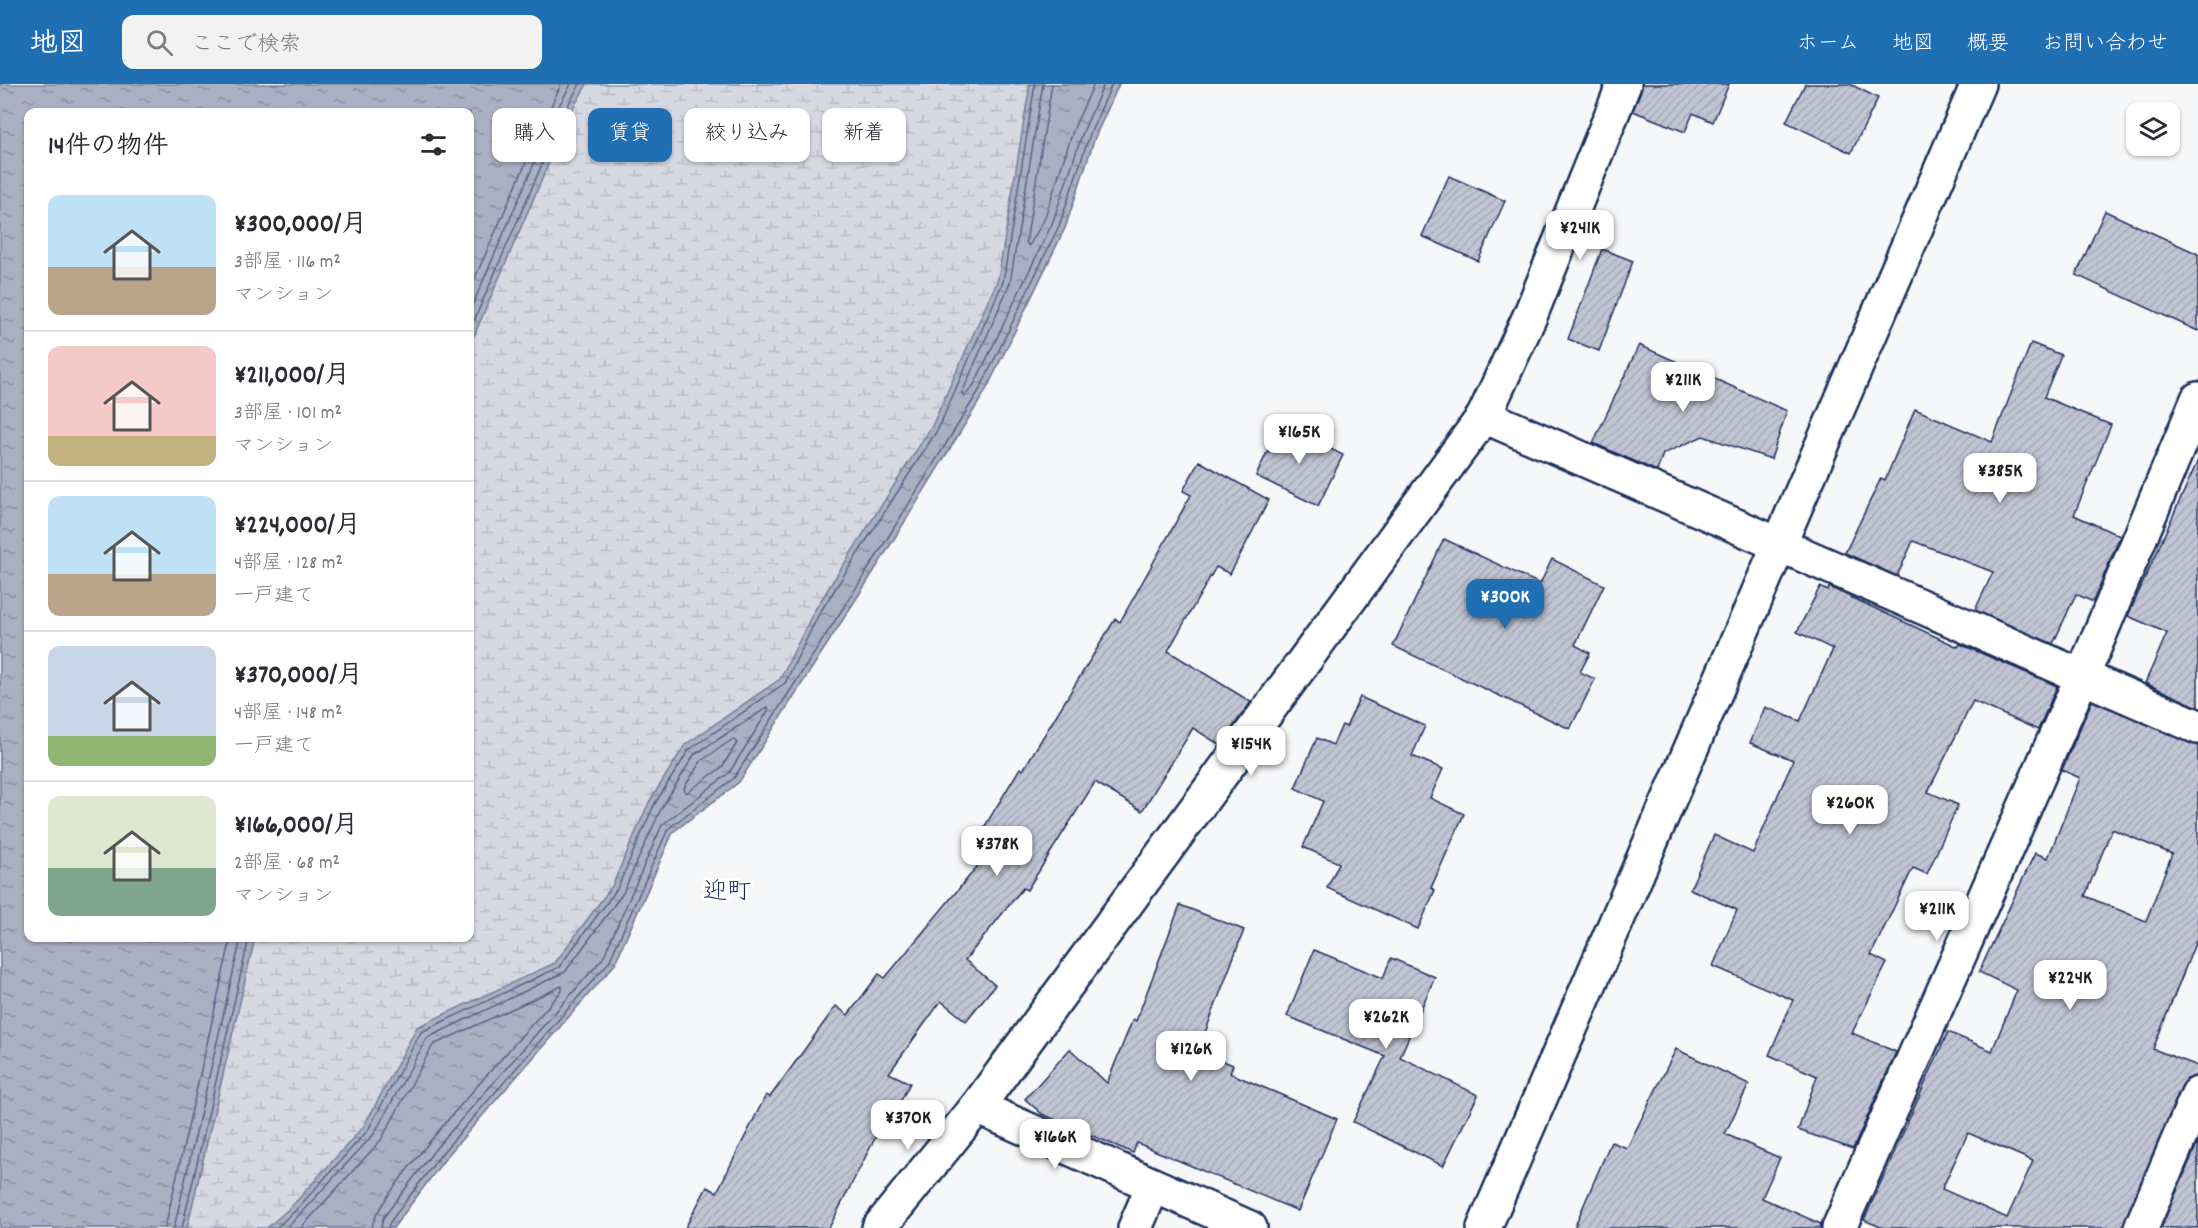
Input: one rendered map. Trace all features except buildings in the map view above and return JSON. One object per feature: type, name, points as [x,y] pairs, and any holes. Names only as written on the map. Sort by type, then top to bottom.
[{"type":"street","points":[[879,1228],[977,1107],[1484,416],[1530,316],[1624,84]]},
{"type":"street","points":[[1484,1228],[1978,84]]},
{"type":"street","points":[[1839,1228],[2082,677],[2198,399]]},
{"type":"street","points":[[1484,416],[2198,727]]},
{"type":"street","points":[[2141,1228],[2198,1094]]},
{"type":"street","points":[[977,1107],[1250,1228]]},
{"type":"street","points":[[1135,1228],[1153,1186]]},
{"type":"green space","points":[[364,84],[1119,84],[1095,137],[1065,228],[985,392],[879,563],[739,782],[673,832],[614,965],[447,1156],[393,1228],[0,1228],[0,644],[24,896],[24,942],[474,942],[474,108],[455,108]]},
{"type":"water","points":[[0,84],[587,84],[573,108],[492,108],[492,162],[549,162],[474,336],[474,108],[24,108],[24,942],[254,942],[187,1228],[0,1228]]},
{"type":"water","points":[[1030,84],[1119,84],[1095,137],[1065,228],[985,392],[739,782],[673,832],[614,965],[447,1156],[393,1228],[267,1228],[292,1206],[364,1126],[417,1027],[555,963],[612,886],[649,802],[685,745],[780,679],[814,611],[932,426],[998,279]]},
{"type":"district","name":"迎町","points":[[727,890]]}]
